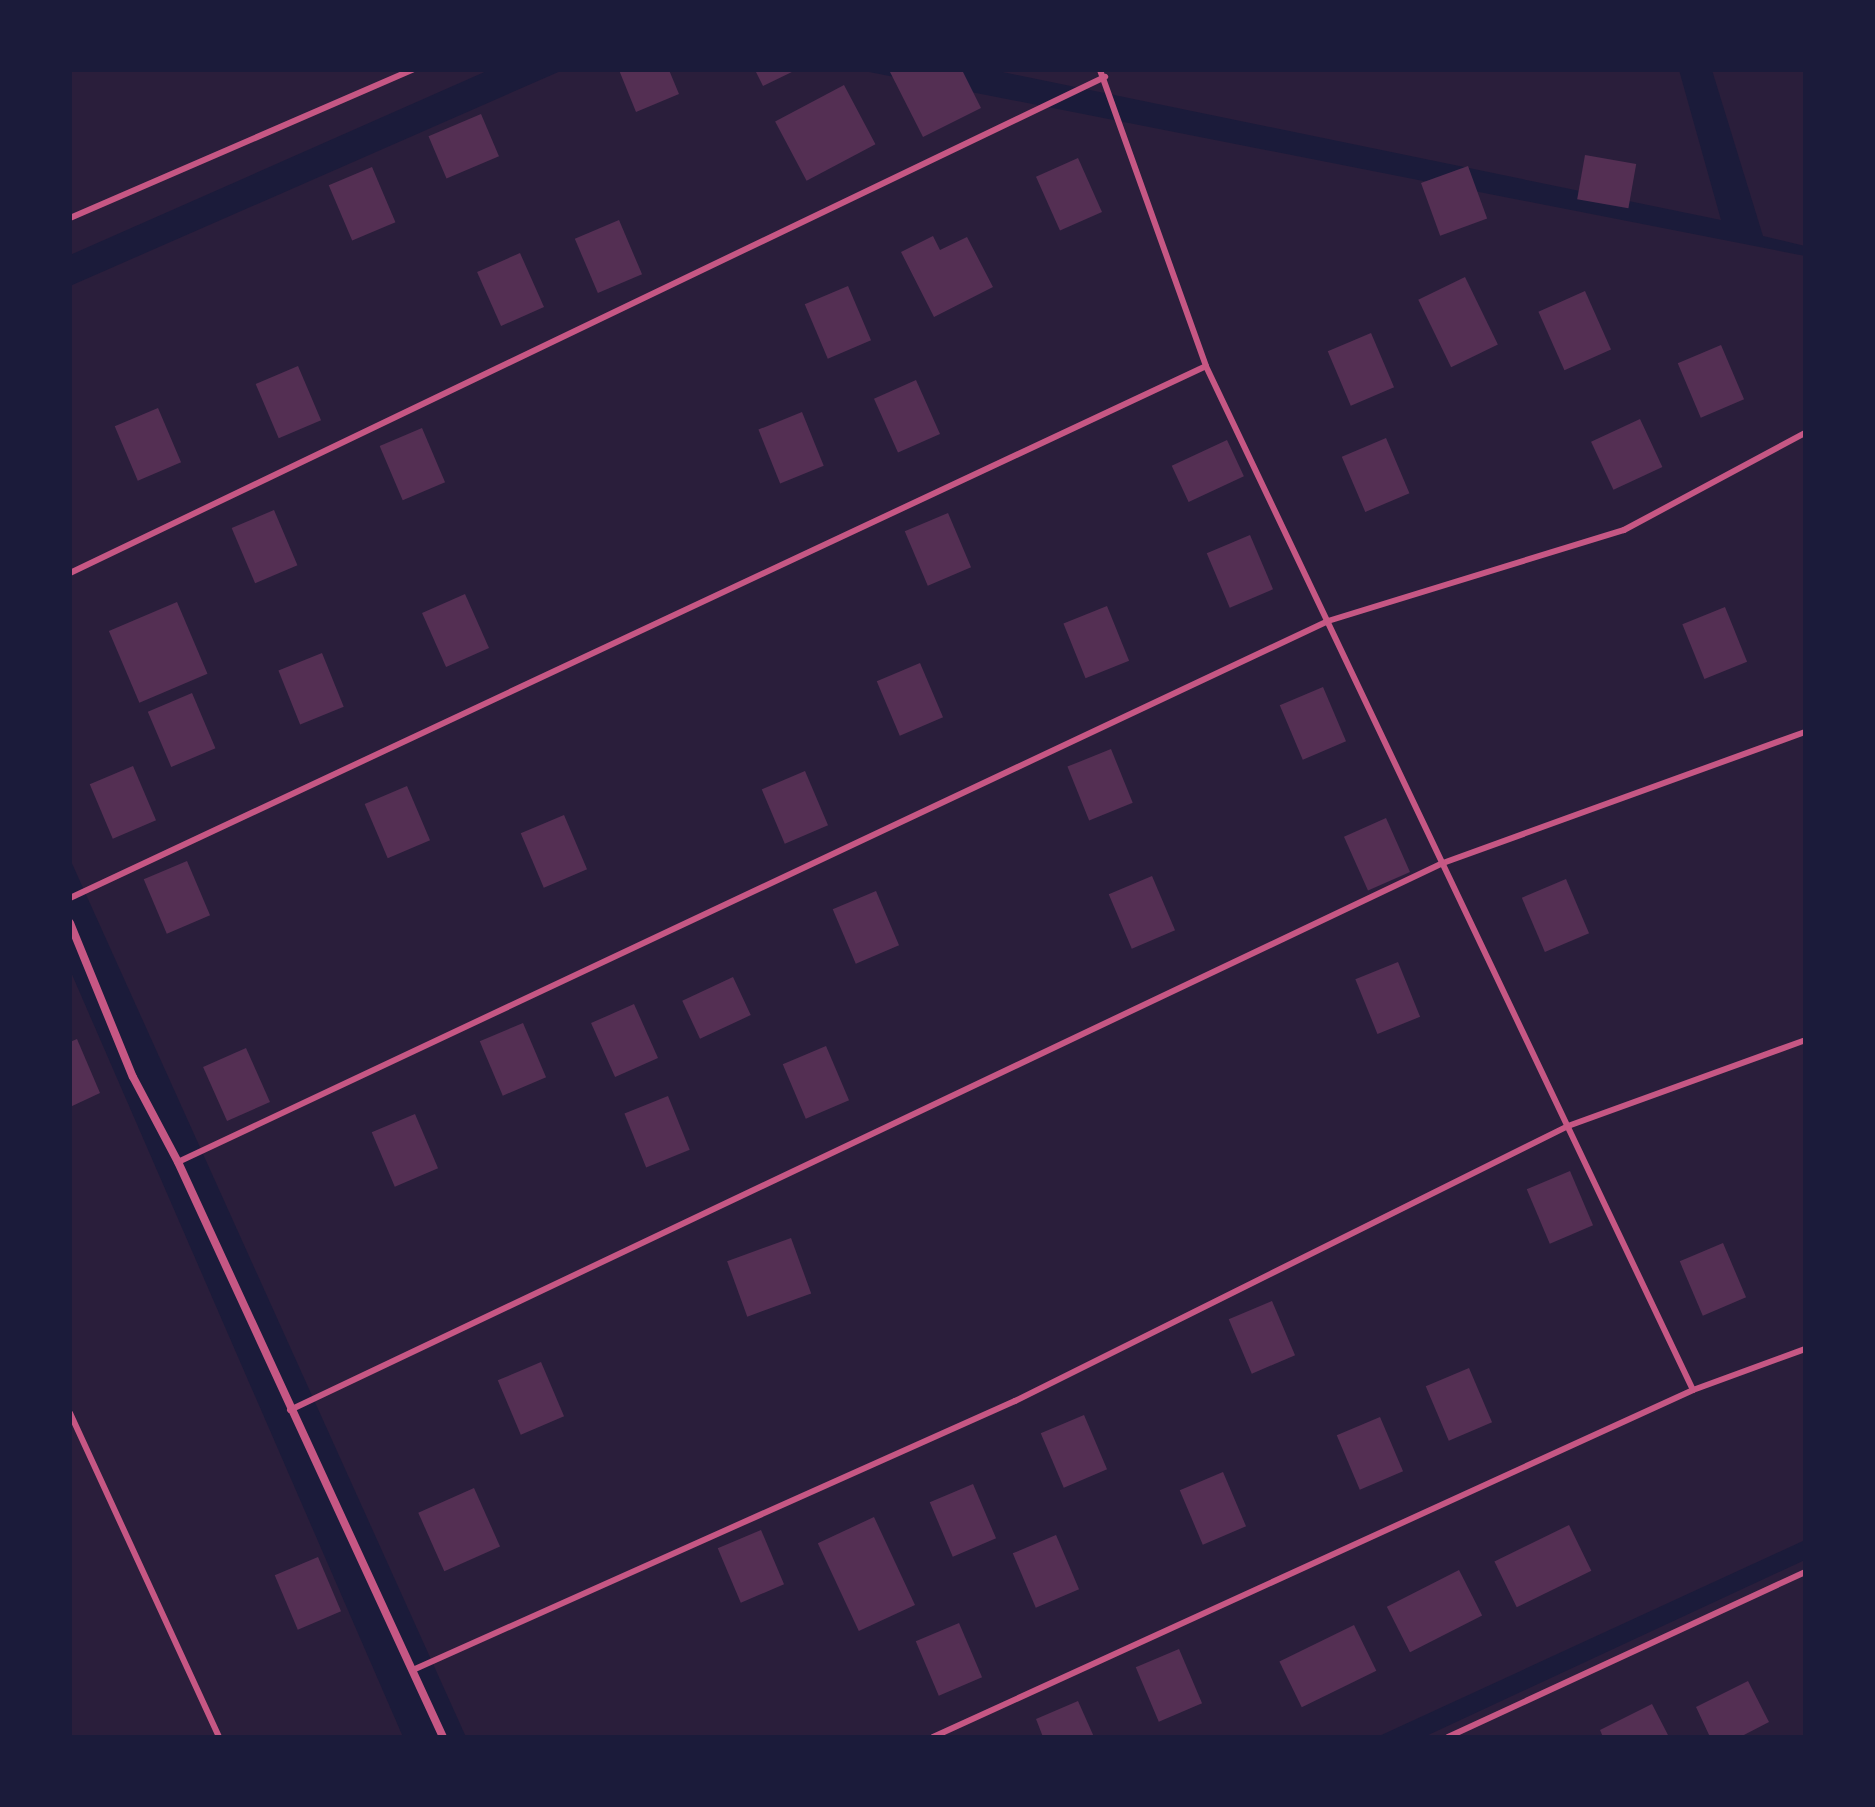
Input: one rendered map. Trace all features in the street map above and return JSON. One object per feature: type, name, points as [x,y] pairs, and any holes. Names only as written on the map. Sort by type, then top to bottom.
[{"type":"street","points":[[70,923],[133,1077],[178,1162],[290,1410],[415,1669],[443,1737]]},
{"type":"lane","points":[[70,218],[412,70]]},
{"type":"lane","points":[[1100,70],[1206,366],[1693,1390]]},
{"type":"lane","points":[[70,573],[1105,77]]},
{"type":"lane","points":[[70,898],[1206,366]]},
{"type":"lane","points":[[178,1162],[1328,621],[1624,530],[1805,433]]},
{"type":"lane","points":[[290,1410],[1443,863],[1805,732]]},
{"type":"lane","points":[[415,1669],[1015,1401],[1568,1126],[1805,1040]]},
{"type":"lane","points":[[933,1737],[1693,1390],[1805,1349]]},
{"type":"lane","points":[[70,1413],[219,1737]]},
{"type":"lane","points":[[1448,1737],[1805,1572]]},
{"type":"shaded area","points":[[70,70],[489,70],[70,255]]},
{"type":"shaded area","points":[[563,70],[859,70],[1805,256],[1805,1540],[1377,1737],[466,1737],[70,859],[70,286]]},
{"type":"shaded area","points":[[993,70],[1679,70],[1721,220]]},
{"type":"shaded area","points":[[1712,70],[1805,70],[1805,246],[1763,236]]},
{"type":"shaded area","points":[[70,970],[403,1737],[70,1737]]},
{"type":"shaded area","points":[[1805,1560],[1805,1737],[1424,1737]]},
{"type":"building","points":[[619,70],[669,70],[679,94],[636,112]]},
{"type":"building","points":[[755,70],[796,70],[763,86]]},
{"type":"building","points":[[889,70],[962,70],[981,108],[923,137]]},
{"type":"building","points":[[844,85],[875,144],[807,181],[775,122]]},
{"type":"building","points":[[481,114],[499,156],[447,179],[429,136]]},
{"type":"building","points":[[1585,155],[1636,164],[1628,208],[1577,199]]},
{"type":"building","points":[[1078,158],[1102,212],[1060,231],[1036,177]]},
{"type":"building","points":[[1468,166],[1487,219],[1440,236],[1421,183]]},
{"type":"building","points":[[372,167],[395,222],[352,241],[329,185]]},
{"type":"building","points":[[619,220],[642,274],[598,293],[575,239]]},
{"type":"building","points":[[933,236],[940,250],[967,237],[993,287],[934,317],[901,252]]},
{"type":"building","points":[[520,253],[544,307],[501,326],[477,272]]},
{"type":"building","points":[[1465,277],[1498,344],[1451,367],[1418,300]]},
{"type":"building","points":[[848,286],[871,340],[828,359],[805,304]]},
{"type":"building","points":[[1585,291],[1611,349],[1564,370],[1538,312]]},
{"type":"building","points":[[1371,333],[1394,387],[1351,406],[1328,351]]},
{"type":"building","points":[[1721,345],[1744,399],[1701,418],[1678,363]]},
{"type":"building","points":[[298,366],[321,420],[279,438],[256,384]]},
{"type":"building","points":[[916,380],[940,434],[898,453],[874,399]]},
{"type":"building","points":[[158,408],[181,462],[138,481],[115,426]]},
{"type":"building","points":[[802,412],[824,466],[780,483],[758,430]]},
{"type":"building","points":[[1640,419],[1662,467],[1613,490],[1591,442]]},
{"type":"building","points":[[422,428],[445,482],[403,500],[380,446]]},
{"type":"building","points":[[1386,438],[1409,493],[1365,512],[1342,457]]},
{"type":"building","points":[[1227,440],[1244,476],[1189,502],[1172,466]]},
{"type":"building","points":[[274,510],[297,565],[255,583],[232,528]]},
{"type":"building","points":[[948,513],[971,567],[928,586],[905,531]]},
{"type":"building","points":[[1250,535],[1273,589],[1230,608],[1207,553]]},
{"type":"building","points":[[465,594],[489,648],[446,667],[422,613]]},
{"type":"building","points":[[177,602],[207,674],[139,703],[109,631]]},
{"type":"building","points":[[1107,606],[1129,661],[1086,678],[1063,624]]},
{"type":"building","points":[[1725,607],[1747,662],[1704,679],[1682,624]]},
{"type":"building","points":[[322,653],[344,707],[300,724],[278,671]]},
{"type":"building","points":[[920,663],[943,717],[900,736],[877,681]]},
{"type":"building","points":[[1323,687],[1346,741],[1303,760],[1280,705]]},
{"type":"building","points":[[192,693],[215,748],[171,767],[148,712]]},
{"type":"building","points":[[1111,749],[1133,803],[1089,820],[1067,767]]},
{"type":"building","points":[[133,766],[156,820],[113,839],[90,784]]},
{"type":"building","points":[[805,771],[828,825],[785,844],[762,789]]},
{"type":"building","points":[[407,786],[430,840],[388,858],[365,804]]},
{"type":"building","points":[[564,815],[587,869],[544,888],[521,833]]},
{"type":"building","points":[[1386,818],[1410,872],[1368,891],[1344,837]]},
{"type":"building","points":[[187,861],[210,915],[167,934],[144,879]]},
{"type":"building","points":[[1152,876],[1175,930],[1132,949],[1109,894]]},
{"type":"building","points":[[1566,879],[1589,933],[1545,952],[1522,898]]},
{"type":"building","points":[[876,891],[899,945],[856,964],[833,909]]},
{"type":"building","points":[[1398,962],[1420,1017],[1377,1034],[1355,979]]},
{"type":"building","points":[[733,977],[751,1015],[700,1039],[682,1001]]},
{"type":"building","points":[[634,1004],[658,1058],[615,1077],[591,1023]]},
{"type":"building","points":[[523,1023],[546,1077],[503,1096],[480,1041]]},
{"type":"building","points":[[77,1039],[100,1093],[70,1107],[70,1042]]},
{"type":"building","points":[[826,1046],[849,1100],[806,1119],[783,1064]]},
{"type":"building","points":[[246,1048],[270,1102],[227,1121],[203,1067]]},
{"type":"building","points":[[668,1096],[690,1150],[646,1167],[624,1114]]},
{"type":"building","points":[[415,1114],[438,1168],[395,1187],[372,1132]]},
{"type":"building","points":[[1570,1171],[1593,1225],[1550,1244],[1527,1189]]},
{"type":"building","points":[[791,1238],[811,1293],[747,1317],[727,1261]]},
{"type":"building","points":[[1723,1243],[1746,1297],[1703,1316],[1680,1261]]},
{"type":"building","points":[[1272,1301],[1295,1355],[1252,1374],[1229,1319]]},
{"type":"building","points":[[541,1362],[564,1416],[521,1435],[498,1380]]},
{"type":"building","points":[[1469,1368],[1492,1422],[1449,1441],[1426,1386]]},
{"type":"building","points":[[1084,1415],[1107,1469],[1064,1488],[1041,1433]]},
{"type":"building","points":[[1380,1417],[1403,1471],[1360,1490],[1337,1435]]},
{"type":"building","points":[[1223,1472],[1246,1526],[1203,1545],[1180,1490]]},
{"type":"building","points":[[973,1484],[996,1538],[953,1557],[930,1502]]},
{"type":"building","points":[[474,1488],[500,1546],[444,1571],[418,1513]]},
{"type":"building","points":[[874,1517],[915,1605],[859,1631],[818,1543]]},
{"type":"building","points":[[1569,1525],[1591,1571],[1517,1607],[1494,1561]]},
{"type":"building","points":[[761,1530],[784,1584],[741,1603],[718,1548]]},
{"type":"building","points":[[1056,1535],[1079,1589],[1036,1608],[1013,1553]]},
{"type":"building","points":[[318,1557],[341,1611],[298,1630],[275,1575]]},
{"type":"building","points":[[1459,1570],[1482,1615],[1410,1652],[1387,1607]]},
{"type":"building","points":[[959,1623],[982,1677],[939,1696],[916,1641]]},
{"type":"building","points":[[1354,1625],[1376,1671],[1302,1707],[1279,1661]]},
{"type":"building","points":[[1179,1649],[1202,1703],[1159,1722],[1136,1667]]},
{"type":"building","points":[[1748,1681],[1769,1722],[1740,1737],[1710,1737],[1696,1707]]},
{"type":"building","points":[[1078,1701],[1094,1737],[1043,1737],[1036,1719]]},
{"type":"building","points":[[1652,1704],[1669,1737],[1603,1737],[1600,1730]]}]
